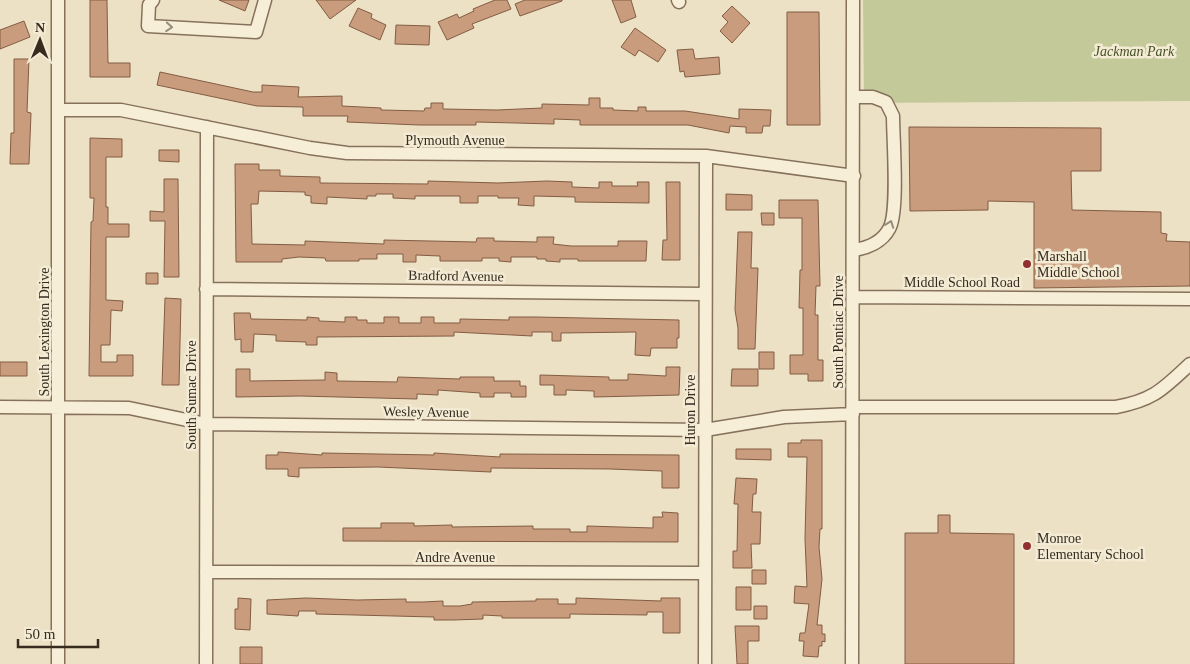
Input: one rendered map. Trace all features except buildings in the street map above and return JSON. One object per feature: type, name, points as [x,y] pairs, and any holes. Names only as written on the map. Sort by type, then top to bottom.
[{"type":"street","name":"South Lexington Drive","points":[[58,0],[60,407],[58,664]]},
{"type":"street","points":[[153,0],[149,4],[148,26],[256,32],[265,0]]},
{"type":"street","name":"South Pontiac Drive","points":[[852,664],[853,0]]},
{"type":"street","points":[[854,97],[873,97],[886,102],[893,116],[894,213],[890,228],[882,238],[866,249],[854,250]]},
{"type":"street","name":"Plymouth Avenue","points":[[58,110],[121,110],[347,154],[706,156],[854,176]]},
{"type":"street","name":"South Sumac Drive","points":[[206,664],[207,127]]},
{"type":"street","name":"Huron Drive","points":[[704,664],[706,156]]},
{"type":"street","name":"Bradford Avenue","points":[[206,289],[705,294]]},
{"type":"street","name":"Middle School Road","points":[[853,297],[1190,299]]},
{"type":"street","name":"Wesley Avenue","points":[[0,407],[129,408],[206,424],[705,430],[784,417],[853,410],[1116,407],[1147,399],[1160,392],[1190,364]]},
{"type":"street","name":"Andre Avenue","points":[[206,572],[704,573]]},
{"type":"green space","name":"Jackman Park","points":[[863,0],[1190,0],[1190,101],[864,103]]},
{"type":"place","name":"Marshall Middle School","points":[[1027,264]]},
{"type":"place","name":"Monroe Elementary School","points":[[1027,546]]}]
